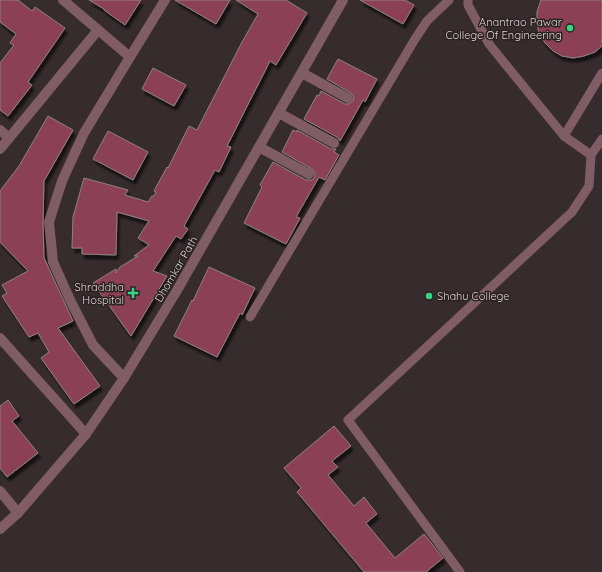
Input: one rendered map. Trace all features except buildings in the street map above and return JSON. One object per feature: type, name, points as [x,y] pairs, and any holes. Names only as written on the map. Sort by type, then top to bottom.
[{"type":"street","points":[[63,0],[130,57]]},
{"type":"street","points":[[124,378],[93,345],[71,302],[53,262],[49,222],[62,181],[84,132],[165,0]]},
{"type":"street","name":"Dhomkar Path","points":[[0,528],[18,513],[86,434],[124,378],[176,292],[302,73],[339,1]]},
{"type":"street","points":[[0,149],[98,30]]},
{"type":"street","points":[[302,73],[348,98]]},
{"type":"street","points":[[279,113],[334,143]]},
{"type":"street","points":[[0,130],[9,138]]},
{"type":"street","points":[[259,147],[309,174]]},
{"type":"street","points":[[0,338],[86,434]]},
{"type":"street","points":[[0,491],[18,513]]},
{"type":"lane","points":[[250,317],[415,39],[427,21],[449,0]]},
{"type":"lane","points":[[468,0],[468,5],[489,44],[564,136],[591,155]]},
{"type":"lane","points":[[564,136],[602,73]]},
{"type":"lane","points":[[460,572],[348,420],[572,212],[589,186],[591,155],[602,139]]},
{"type":"place","name":"Anantrao Pawar College Of Engineering","points":[[570,28]]},
{"type":"place","name":"Shraddha Hospital","points":[[133,293]]},
{"type":"place","name":"Shahu College","points":[[429,296]]}]
